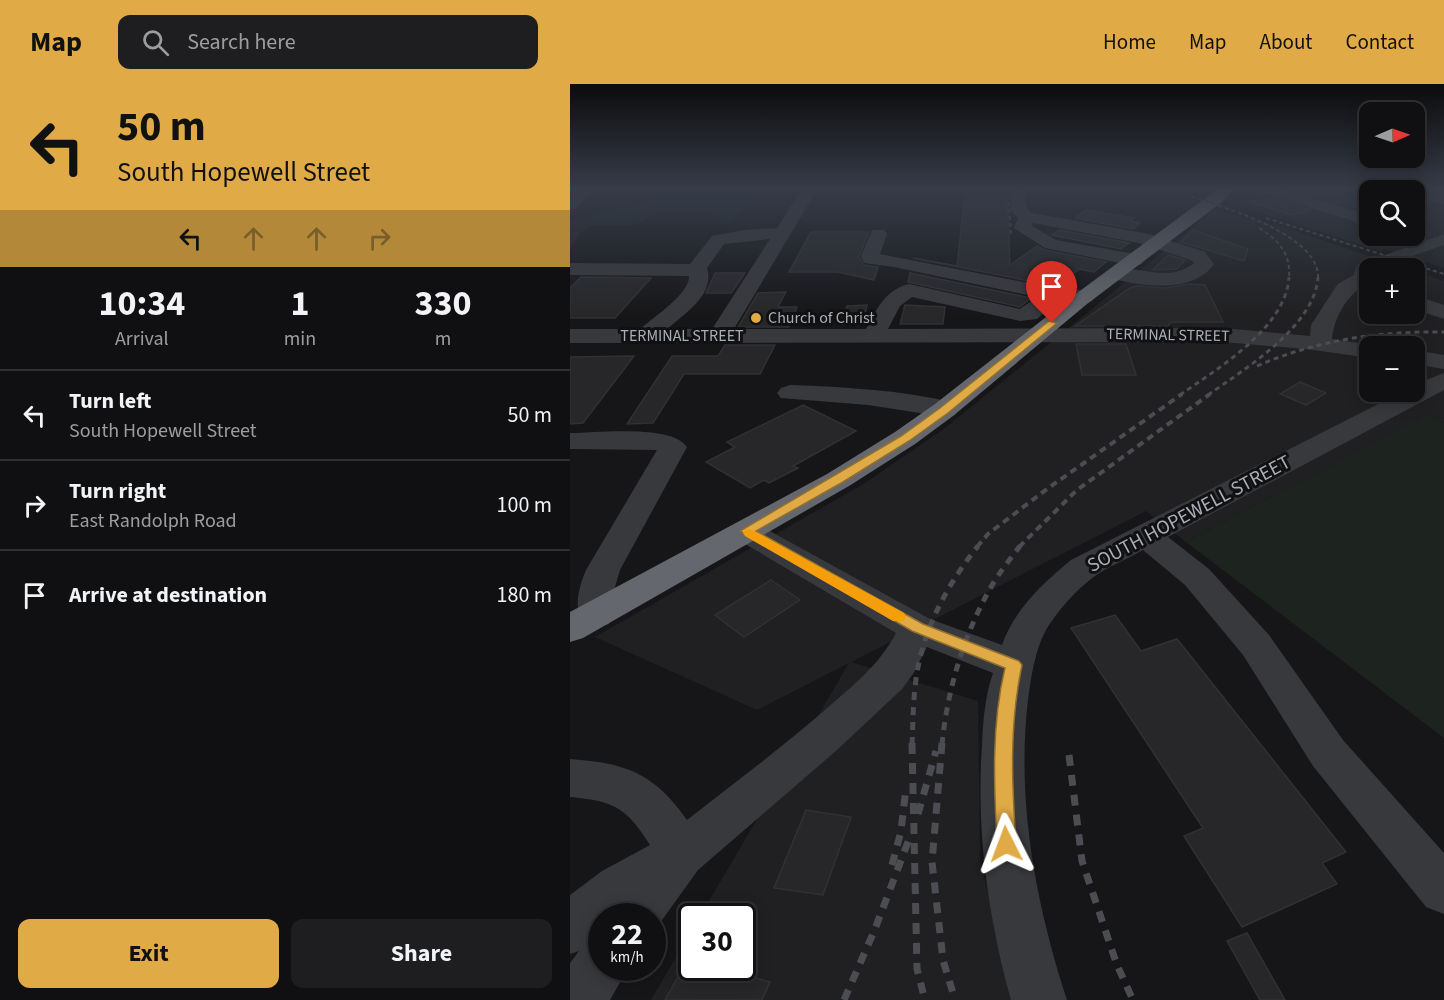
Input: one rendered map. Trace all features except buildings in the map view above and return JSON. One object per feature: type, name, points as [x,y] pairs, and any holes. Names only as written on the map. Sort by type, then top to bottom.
[{"type":"highway","points":[[1156,243],[1165,231]]},
{"type":"highway","points":[[583,622],[869,462],[946,409],[1085,297],[1173,231]]},
{"type":"street","points":[[1028,231],[1051,243],[1135,260]]},
{"type":"street","points":[[1095,231],[1156,243],[1198,256],[1204,264],[1188,277],[1158,279],[1116,274]]},
{"type":"street","points":[[696,270],[712,245],[718,240],[744,235],[783,233]]},
{"type":"street","points":[[719,336],[783,233]]},
{"type":"street","points":[[878,234],[870,256],[872,259],[894,261],[1053,294]]},
{"type":"street","points":[[1425,236],[1441,240]]},
{"type":"street","points":[[1390,258],[1441,240]]},
{"type":"street","points":[[570,269],[696,270]]},
{"type":"street","points":[[646,336],[695,292],[700,279],[696,270]]},
{"type":"street","points":[[1320,344],[1322,326],[1345,288],[1359,282]]},
{"type":"street","points":[[874,335],[891,302],[909,290],[1025,315],[1057,291],[1085,297]]},
{"type":"street","points":[[1425,305],[1444,313]]},
{"type":"street","points":[[976,335],[986,307]]},
{"type":"street","name":"TERMINAL STREET","points":[[570,336],[1223,335],[1359,349]]},
{"type":"street","points":[[1425,365],[1442,378]]},
{"type":"street","name":"SOUTH HOPEWELL STREET","points":[[1040,1000],[1020,927],[1006,844],[1002,773],[1006,697],[1013,665],[1023,639],[1043,607],[1059,588],[1083,568],[1442,378]]},
{"type":"street","points":[[790,393],[844,394],[946,409]]},
{"type":"street","points":[[570,441],[662,441],[673,447],[603,570],[583,622]]},
{"type":"street","points":[[746,531],[917,628],[1013,665]]},
{"type":"street","points":[[1145,536],[1197,577],[1256,645],[1328,753],[1444,890]]},
{"type":"street","points":[[570,928],[620,888],[681,854],[822,738],[888,678],[899,664],[917,628]]},
{"type":"street","points":[[570,778],[587,778],[620,786],[642,797],[657,813],[681,854]]},
{"type":"street","points":[[644,903],[681,854]]},
{"type":"street","points":[[577,1000],[590,981]]},
{"type":"shaded area","points":[[570,231],[583,231],[581,232],[570,249]]},
{"type":"shaded area","points":[[1188,231],[1293,231],[1376,258],[1359,258],[1359,324],[1425,324],[1425,274],[1444,281],[1444,423],[1426,416],[1186,542],[1146,511],[851,662],[978,701],[980,861],[1015,1000],[651,1000],[662,981],[666,981],[666,974],[678,953],[678,981],[756,981],[756,903],[708,903],[849,663],[757,710],[595,637],[865,483],[945,428]]},
{"type":"shaded area","points":[[1317,231],[1335,231],[1359,238],[1359,244]]},
{"type":"shaded area","points":[[1327,231],[1359,231],[1359,241]]},
{"type":"shaded area","points":[[1425,231],[1444,231],[1444,268],[1425,262],[1425,258],[1413,258],[1375,246],[1425,246]]},
{"type":"shaded area","points":[[1365,246],[1383,246],[1389,248],[1381,251]]},
{"type":"shaded area","points":[[1426,415],[1444,423],[1444,738],[1186,542]]},
{"type":"railway","points":[[1011,231],[1011,235]]},
{"type":"railway","points":[[1263,231],[1278,243],[1286,255],[1289,277]]},
{"type":"railway","points":[[1277,231],[1300,246],[1314,261],[1318,278]]},
{"type":"railway","points":[[1307,231],[1444,274]]},
{"type":"railway","points":[[1180,395],[1230,360],[1263,330],[1285,296],[1289,277]]},
{"type":"railway","points":[[1208,395],[1276,345],[1292,329],[1314,295],[1318,278]]},
{"type":"railway","points":[[1257,366],[1302,350],[1349,339],[1396,333],[1444,332]]},
{"type":"railway","points":[[977,547],[988,534],[1047,489],[1182,394]]},
{"type":"railway","points":[[1020,546],[1077,490],[1210,394]]},
{"type":"railway","points":[[912,744],[915,687],[924,643],[938,608],[956,576],[978,546]]},
{"type":"railway","points":[[942,745],[948,704],[965,643],[991,587],[1020,546]]},
{"type":"railway","points":[[942,743],[932,862],[943,960],[955,1000]]},
{"type":"railway","points":[[912,744],[917,969],[925,1000]]},
{"type":"railway","points":[[918,814],[936,751]]},
{"type":"railway","points":[[1069,755],[1082,861],[1117,965],[1133,1000]]},
{"type":"railway","points":[[892,865],[901,831],[906,788]]},
{"type":"railway","points":[[844,1000],[875,929],[911,834]]},
{"type":"slow traffic","points":[[750,533],[898,617]]},
{"type":"place","name":"Church of Christ","points":[[756,318]]},
{"type":"route","points":[[1006,844],[1002,773],[1006,697],[1013,665],[917,628],[746,531],[869,462],[905,438],[944,410],[1052,323]]}]
